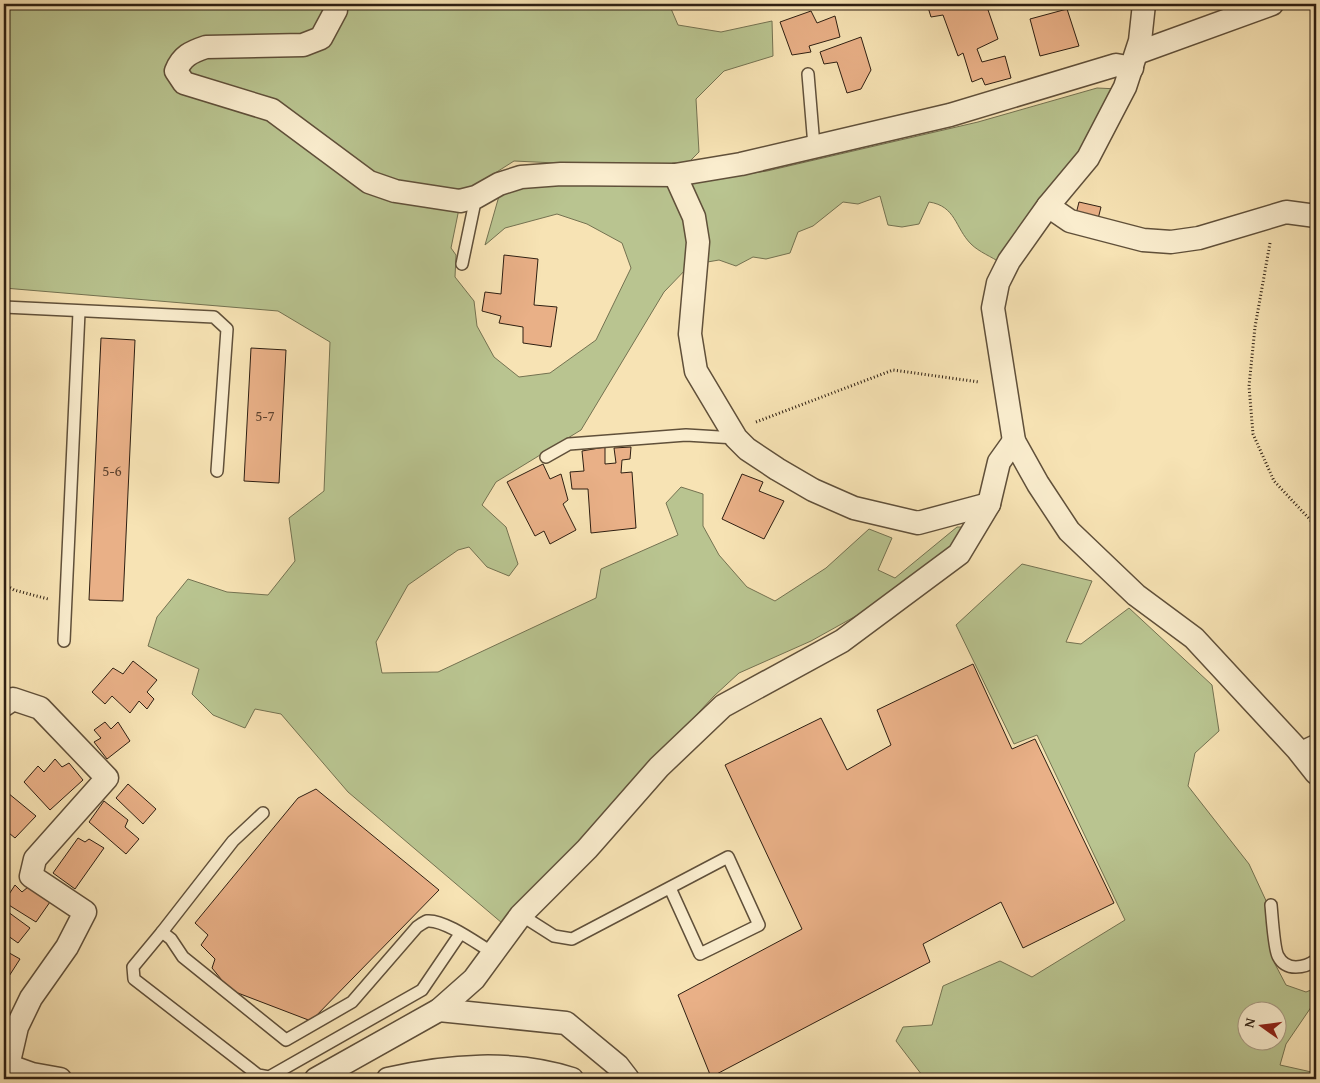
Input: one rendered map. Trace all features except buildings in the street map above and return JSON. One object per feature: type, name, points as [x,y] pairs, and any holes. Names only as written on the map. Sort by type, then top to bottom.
[{"type":"street","points":[[336,4],[336,10],[321,38],[303,46],[206,47],[192,52],[181,60],[176,71],[184,83],[272,110],[369,182],[395,191],[460,201],[476,197],[499,184],[521,177],[561,174],[675,174],[741,164],[950,115],[1134,61],[1272,4]]},
{"type":"street","points":[[1144,4],[1134,61],[1126,87],[1088,158],[1048,206],[1009,261],[998,283],[993,308],[1014,441],[1038,484],[1069,531],[1136,595],[1194,638],[1306,744],[1316,773]]},
{"type":"street","points":[[675,174],[694,217],[698,242],[690,334],[696,371],[733,435],[747,449],[777,469],[813,490],[854,508],[918,523],[989,504]]},
{"type":"street","points":[[1048,206],[1070,221],[1143,240],[1170,242],[1199,238],[1286,212],[1316,216]]},
{"type":"street","points":[[316,1079],[439,1010],[474,979],[521,915],[587,849],[659,767],[723,706],[842,641],[959,554],[989,504],[999,462],[1014,441]]},
{"type":"street","points":[[4,705],[13,699],[40,708],[107,778],[35,859],[31,876],[85,912],[67,947],[31,998],[17,1027],[6,1065],[32,1074],[60,1079]]},
{"type":"street","points":[[439,1010],[566,1024],[618,1066],[628,1079]]},
{"type":"street","points":[[388,1079],[470,1067],[518,1068],[572,1079]]},
{"type":"lane","points":[[808,74],[814,146]]},
{"type":"lane","points":[[462,264],[476,197]]},
{"type":"lane","points":[[4,307],[214,317],[227,329],[217,471]]},
{"type":"lane","points":[[64,641],[79,312]]},
{"type":"lane","points":[[546,457],[570,444],[686,435],[733,435]]},
{"type":"lane","points":[[263,813],[233,842],[133,967],[134,979],[258,1075],[269,1077],[422,990],[460,934]]},
{"type":"lane","points":[[521,915],[554,936],[572,940],[728,857],[759,924],[700,954],[670,888]]},
{"type":"lane","points":[[1271,905],[1278,956],[1289,966],[1306,968],[1316,960]]},
{"type":"lane","points":[[162,932],[171,939],[183,957],[286,1040],[352,1002],[416,927],[426,921],[437,922],[493,953]]},
{"type":"path","points":[[1260,221],[1268,231],[1271,246],[1255,327],[1249,386],[1253,434],[1274,481],[1316,526]]},
{"type":"path","points":[[733,435],[893,370],[1005,386]]},
{"type":"path","points":[[4,584],[14,590],[66,602]]},
{"type":"green space","points":[[4,4],[669,4],[678,25],[721,32],[772,21],[773,56],[724,71],[696,99],[699,152],[682,169],[514,161],[462,194],[451,248],[456,255],[455,277],[474,301],[477,326],[494,357],[519,377],[550,373],[596,340],[631,268],[622,243],[587,224],[557,214],[505,228],[485,245],[499,196],[535,183],[687,183],[767,171],[978,122],[1097,88],[1119,89],[1078,164],[1001,263],[971,244],[950,213],[938,204],[929,202],[919,224],[902,227],[888,225],[880,196],[858,204],[843,202],[813,226],[798,232],[790,253],[766,259],[753,257],[736,266],[719,260],[690,265],[664,292],[581,430],[496,482],[482,505],[506,527],[518,564],[509,576],[487,567],[469,547],[458,550],[408,585],[376,642],[382,673],[438,672],[596,598],[601,569],[678,535],[666,503],[681,487],[703,494],[703,526],[719,555],[747,587],[775,601],[826,568],[869,529],[892,538],[878,570],[895,578],[957,527],[971,527],[934,565],[890,597],[811,641],[739,673],[714,696],[502,923],[348,792],[281,714],[255,709],[245,728],[213,715],[192,694],[199,669],[148,646],[157,617],[188,579],[227,592],[268,595],[295,561],[289,518],[324,491],[330,342],[278,311],[4,288]]},
{"type":"green space","points":[[1022,564],[1092,581],[1066,642],[1081,644],[1129,608],[1212,685],[1219,731],[1195,753],[1188,786],[1249,864],[1268,905],[1275,964],[1286,985],[1306,992],[1316,988],[1316,1000],[1288,1041],[1288,1000],[1238,1000],[1238,1050],[1284,1050],[1280,1065],[1316,1073],[1316,1079],[1270,1079],[1258,1076],[1256,1079],[925,1079],[896,1041],[903,1027],[932,1025],[943,986],[1000,961],[1032,977],[1125,920],[1037,735],[1014,744],[956,625]]}]
